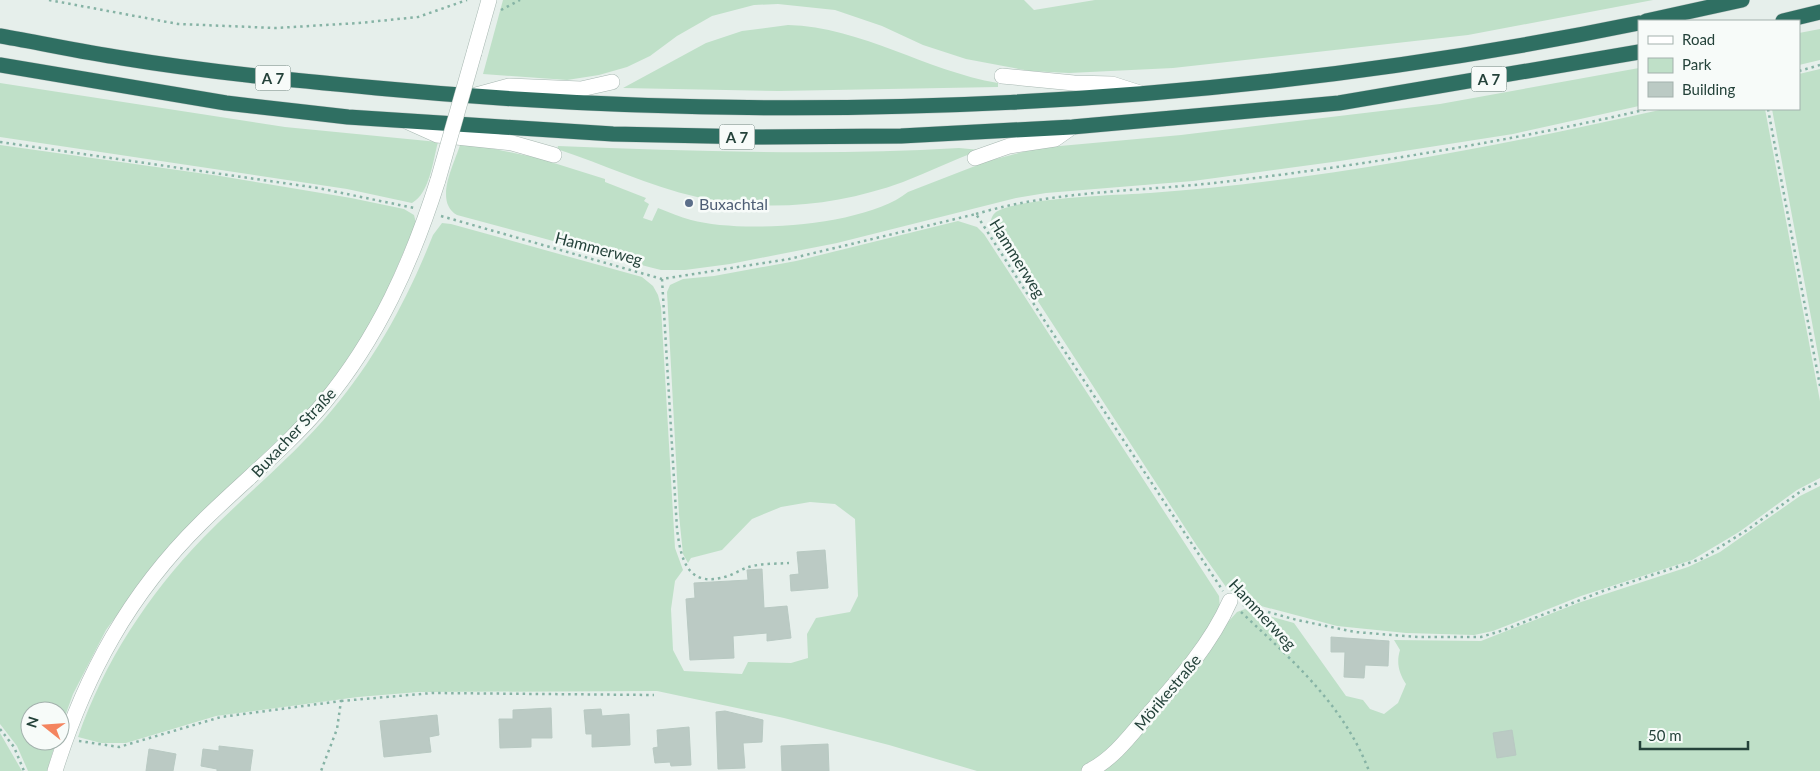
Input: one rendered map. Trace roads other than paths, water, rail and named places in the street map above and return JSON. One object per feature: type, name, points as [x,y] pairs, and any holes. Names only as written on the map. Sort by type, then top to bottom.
[{"type":"highway","points":[[1651,20],[1742,0]]},
{"type":"highway","points":[[1787,20],[1820,12]]},
{"type":"highway","name":"A 7","points":[[0,36],[154,62],[271,78],[473,96],[612,105],[769,109],[930,107],[1141,93],[1401,65],[1545,42],[1638,23]]},
{"type":"highway","name":"A 7","points":[[0,65],[226,103],[348,117],[613,134],[756,137],[901,136],[1072,127],[1339,103],[1638,52]]},
{"type":"street","name":"Buxacher Straße","points":[[54,771],[65,738],[97,662],[142,591],[201,523],[244,484],[316,412],[353,365],[371,338],[407,268],[428,212],[474,53],[493,6]]},
{"type":"street","points":[[1002,76],[1074,83],[1112,84],[1141,93]]},
{"type":"street","points":[[473,96],[509,86],[581,89],[612,82]]},
{"type":"street","points":[[402,119],[437,135],[512,143],[554,155]]},
{"type":"street","points":[[975,158],[1009,146],[1055,139],[1072,127]]},
{"type":"street","name":"Mörikestraße","points":[[1089,771],[1108,758],[1125,742],[1175,684],[1214,633],[1230,600]]},
{"type":"place","name":"Buxachtal","points":[[689,203]]}]
